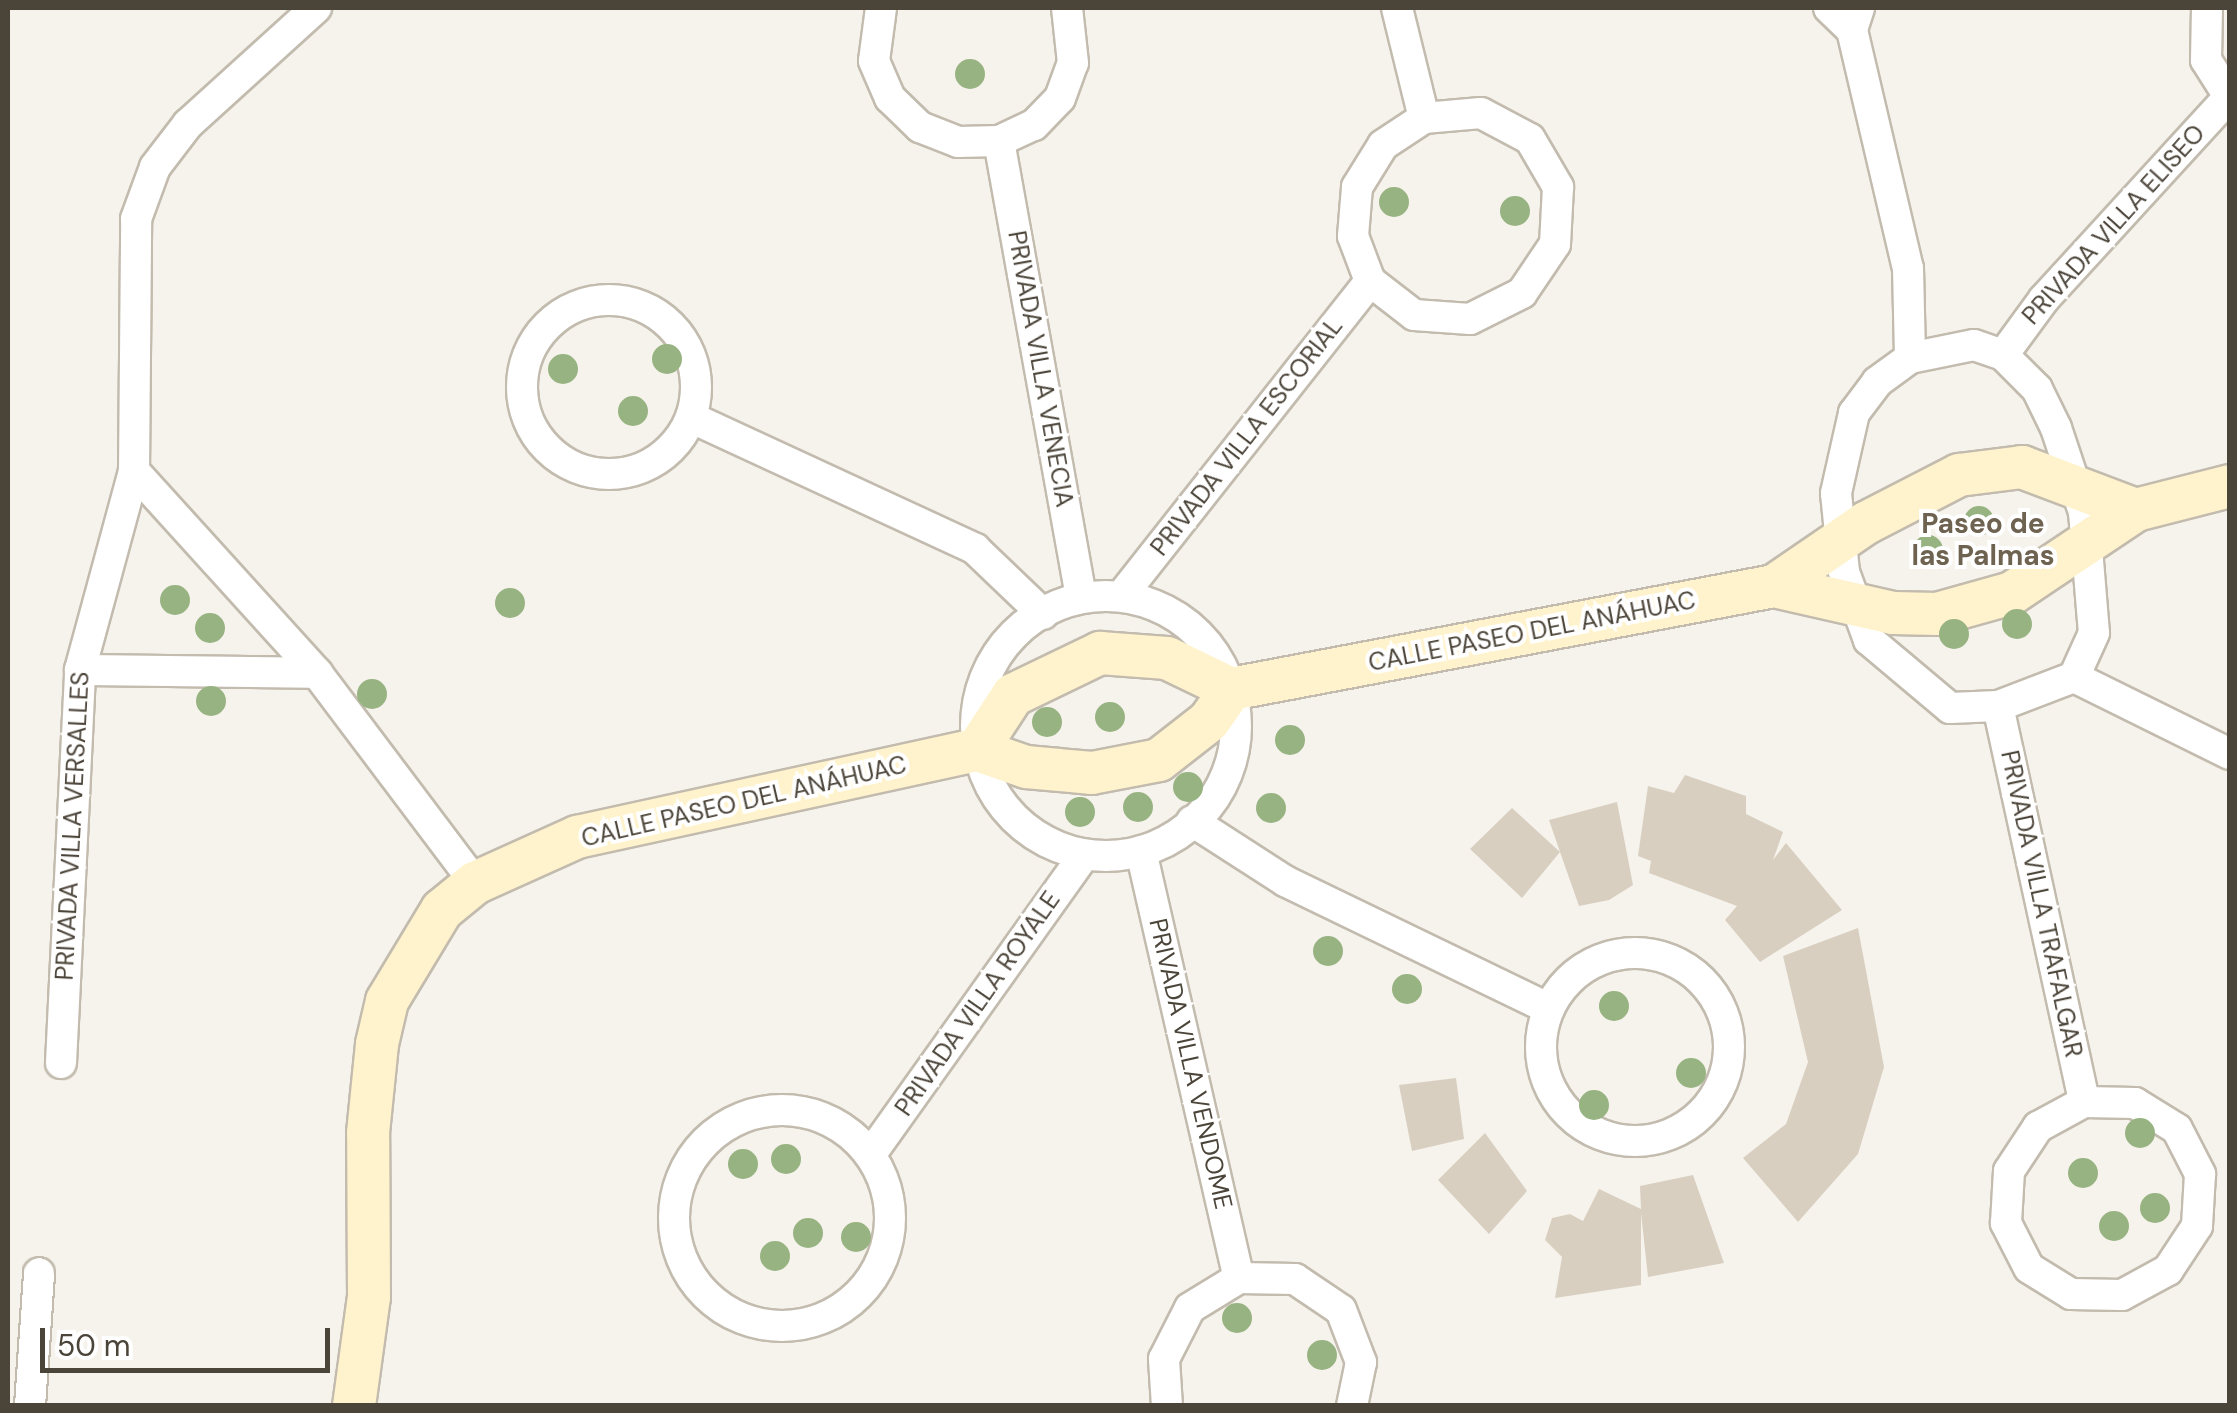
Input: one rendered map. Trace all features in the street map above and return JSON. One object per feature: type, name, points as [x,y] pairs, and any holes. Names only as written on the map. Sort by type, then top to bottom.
[{"type":"street","name":"PRIVADA VILLA VERSALLES","points":[[61,1062],[80,670],[134,471],[136,219],[155,166],[188,124],[316,8]]},
{"type":"street","points":[[881,8],[874,61],[890,98],[932,132],[958,142],[999,140],[1034,125],[1060,98],[1074,62],[1067,8]]},
{"type":"street","points":[[1397,8],[1424,118]]},
{"type":"street","points":[[1830,8],[1856,19],[1908,268],[1910,358]]},
{"type":"street","name":"PRIVADA VILLA ELISEO","points":[[2002,355],[2044,299],[2229,97],[2206,60],[2207,8]]},
{"type":"street","points":[[1481,113],[1530,139],[1558,187],[1555,244],[1522,294],[1470,319],[1414,314],[1370,281],[1353,236],[1357,187],[1383,145],[1424,118],[1481,113]]},
{"type":"street","name":"PRIVADA VILLA VENECIA","points":[[999,140],[1082,598]]},
{"type":"street","name":"PRIVADA VILLA ESCORIAL","points":[[1123,594],[1370,281]]},
{"type":"street","points":[[593,300],[638,304],[677,330],[696,372],[692,418],[666,455],[625,474],[579,470],[541,444],[522,402],[525,356],[551,319],[593,300]]},
{"type":"street","points":[[1974,345],[2002,355],[2037,389],[2076,488],[2087,545],[2094,633],[2074,677],[1998,706],[1950,708],[1869,640],[1852,604],[1838,542],[1836,492],[1854,413],[1877,382],[1910,358],[1974,345]]},
{"type":"street","points":[[692,418],[975,549],[1043,614]]},
{"type":"street","points":[[1774,586],[1838,542],[1959,475],[2022,467],[2136,510]]},
{"type":"street","points":[[134,471],[317,673],[475,883]]},
{"type":"street","points":[[1774,586],[1852,604],[1937,614],[2012,592],[2136,510],[2230,486]]},
{"type":"street","name":"CALLE PASEO DEL ANÁHUAC","points":[[1231,689],[1774,586]]},
{"type":"street","points":[[1123,594],[1157,602],[1188,619],[1213,644],[1237,712],[1233,752],[1218,790],[1192,821],[1141,851],[1082,857],[1040,843],[1006,816],[984,779],[977,750],[983,688],[1007,646],[1043,614],[1082,598],[1123,594]]},
{"type":"street","points":[[977,750],[1013,694],[1100,653],[1168,658],[1231,689]]},
{"type":"street","points":[[80,670],[317,673]]},
{"type":"street","points":[[2074,677],[2230,754]]},
{"type":"street","points":[[977,750],[1026,767],[1092,773],[1159,760],[1209,721],[1231,689]]},
{"type":"street","name":"PRIVADA VILLA TRAFALGAR","points":[[1998,706],[2084,1102]]},
{"type":"street","name":"CALLE PASEO DEL ANÁHUAC","points":[[354,1406],[370,1297],[368,1134],[386,1001],[442,910],[475,883],[576,837],[977,750]]},
{"type":"street","points":[[1192,821],[1285,881],[1546,1007]]},
{"type":"street","name":"PRIVADA VILLA VENDOME","points":[[1141,851],[1239,1278]]},
{"type":"street","name":"PRIVADA VILLA ROYALE","points":[[873,1151],[1082,857]]},
{"type":"street","points":[[1645,950],[1700,974],[1730,1027],[1724,1086],[1684,1131],[1625,1143],[1584,1125],[1570,1118],[1540,1066],[1546,1007],[1586,962],[1645,950]]},
{"type":"street","points":[[2084,1102],[2135,1103],[2178,1129],[2200,1174],[2197,1226],[2168,1270],[2122,1295],[2071,1294],[2029,1268],[2006,1223],[2010,1172],[2038,1127],[2084,1102]]},
{"type":"street","points":[[782,1107],[834,1117],[873,1151],[891,1200],[884,1252],[854,1297],[807,1324],[754,1327],[708,1304],[678,1262],[672,1210],[691,1159],[731,1122],[782,1107]]},
{"type":"street","points":[[30,1406],[39,1273]]},
{"type":"street","points":[[1167,1406],[1164,1359],[1190,1308],[1239,1278],[1296,1279],[1340,1310],[1361,1362],[1352,1406]]},
{"type":"building","points":[[1685,775],[1746,796],[1746,814],[1783,832],[1773,860],[1786,843],[1842,910],[1760,962],[1725,920],[1737,906],[1649,873],[1651,861],[1638,856],[1648,786],[1674,793]]},
{"type":"building","points":[[1617,802],[1633,885],[1609,900],[1579,906],[1549,820]]},
{"type":"building","points":[[1512,808],[1560,852],[1522,898],[1470,849]]},
{"type":"building","points":[[1858,928],[1884,1067],[1858,1154],[1798,1222],[1743,1158],[1786,1124],[1808,1062],[1783,956]]},
{"type":"building","points":[[1456,1078],[1464,1139],[1412,1151],[1399,1085]]},
{"type":"building","points":[[1485,1133],[1527,1191],[1489,1234],[1438,1180]]},
{"type":"building","points":[[1693,1175],[1724,1263],[1648,1277],[1641,1213],[1641,1285],[1555,1298],[1562,1257],[1545,1240],[1552,1218],[1570,1214],[1583,1221],[1599,1189],[1641,1209],[1640,1186]]},
{"type":"district","name":"Paseo de las Palmas","points":[[1983,540]]}]
